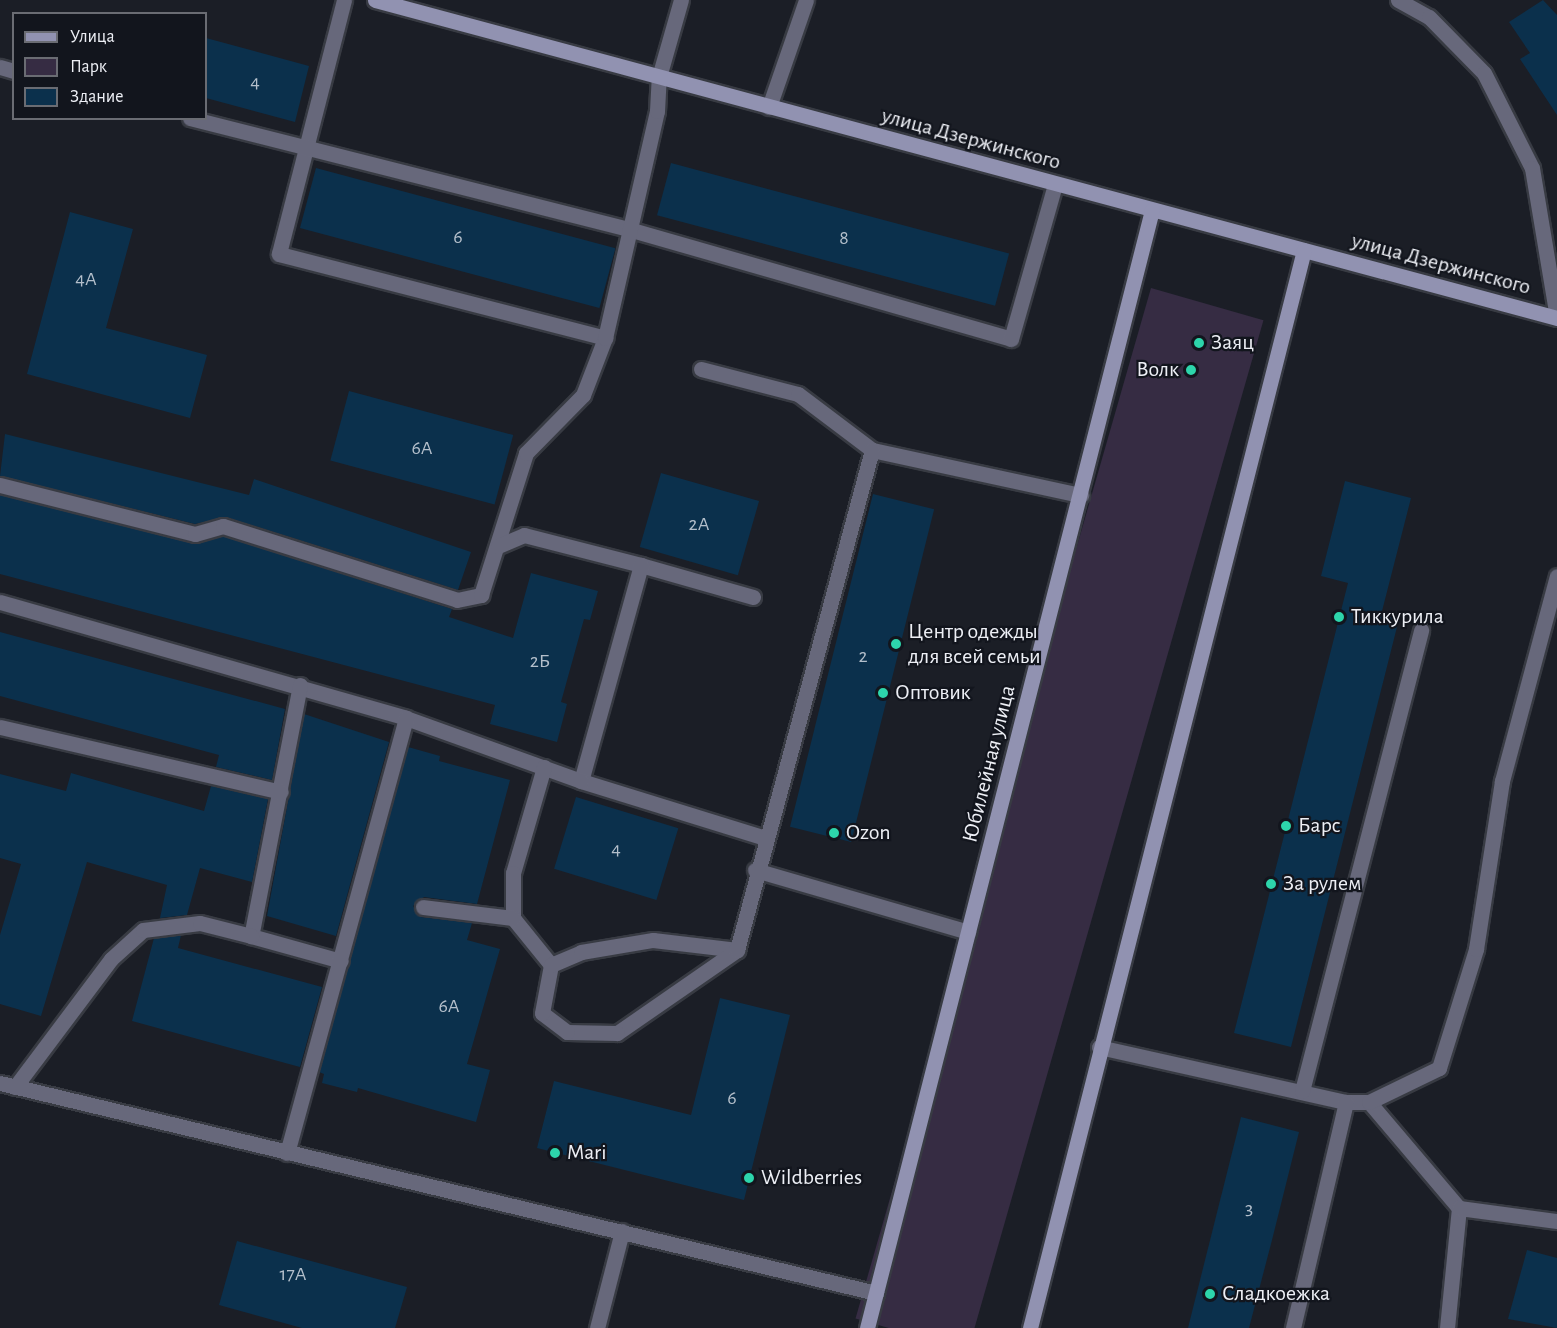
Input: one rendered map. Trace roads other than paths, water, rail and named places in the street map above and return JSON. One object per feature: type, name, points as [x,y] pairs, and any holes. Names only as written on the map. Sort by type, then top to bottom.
[{"type":"main road","name":"улица Дзержинского","points":[[376,0],[1055,185],[1557,318]]},
{"type":"main road","name":"Юбилейная улица","points":[[867,1328],[1152,210]]},
{"type":"main road","points":[[1030,1328],[1099,1047],[1304,250]]},
{"type":"street","points":[[344,0],[279,254],[605,338]]},
{"type":"street","points":[[0,485],[195,534],[223,526],[457,600],[481,595],[526,453],[583,395],[605,338],[632,230],[659,77],[681,0]]},
{"type":"street","points":[[769,107],[806,0]]},
{"type":"street","points":[[1398,0],[1429,17],[1484,73],[1532,168],[1557,318]]},
{"type":"street","points":[[197,120],[305,150],[632,230],[1011,339],[1055,185]]},
{"type":"street","points":[[701,369],[798,393],[872,450],[1081,495]]},
{"type":"street","points":[[544,767],[513,873],[513,918],[551,965],[542,1013],[567,1032],[617,1033],[737,950],[755,870],[872,450]]},
{"type":"street","points":[[498,546],[524,535],[753,597]]},
{"type":"street","points":[[581,781],[641,565]]},
{"type":"street","points":[[1099,1047],[1346,1102],[1369,1102],[1439,1068],[1476,949],[1502,781],[1557,576]]},
{"type":"street","points":[[0,602],[406,718],[581,781],[765,838]]},
{"type":"street","points":[[1302,1091],[1421,630]]},
{"type":"street","points":[[251,936],[300,686]]},
{"type":"street","points":[[287,1154],[406,718]]},
{"type":"street","points":[[0,727],[281,792]]},
{"type":"street","points":[[755,870],[968,932]]},
{"type":"street","points":[[423,907],[513,918]]},
{"type":"street","points":[[341,961],[200,923],[143,930],[111,959],[8,1085],[287,1154],[876,1293]]},
{"type":"street","points":[[551,965],[581,952],[653,940],[737,950]]},
{"type":"street","points":[[1293,1328],[1346,1102]]},
{"type":"street","points":[[1369,1102],[1459,1208],[1557,1221]]},
{"type":"street","points":[[1447,1328],[1459,1208]]},
{"type":"street","points":[[597,1328],[622,1232]]},
{"type":"place","name":"Заяц","points":[[1199,343]]},
{"type":"place","name":"Волк","points":[[1191,370]]},
{"type":"place","name":"Тиккурила","points":[[1339,617]]},
{"type":"place","name":"Центр одежды для всей семьи","points":[[896,644]]},
{"type":"place","name":"Оптовик","points":[[883,693]]},
{"type":"place","name":"Барс","points":[[1286,826]]},
{"type":"place","name":"Ozon","points":[[834,833]]},
{"type":"place","name":"За рулем","points":[[1271,884]]},
{"type":"place","name":"Mari","points":[[555,1153]]},
{"type":"place","name":"Wildberries","points":[[749,1178]]},
{"type":"place","name":"Сладкоежка","points":[[1210,1294]]}]
